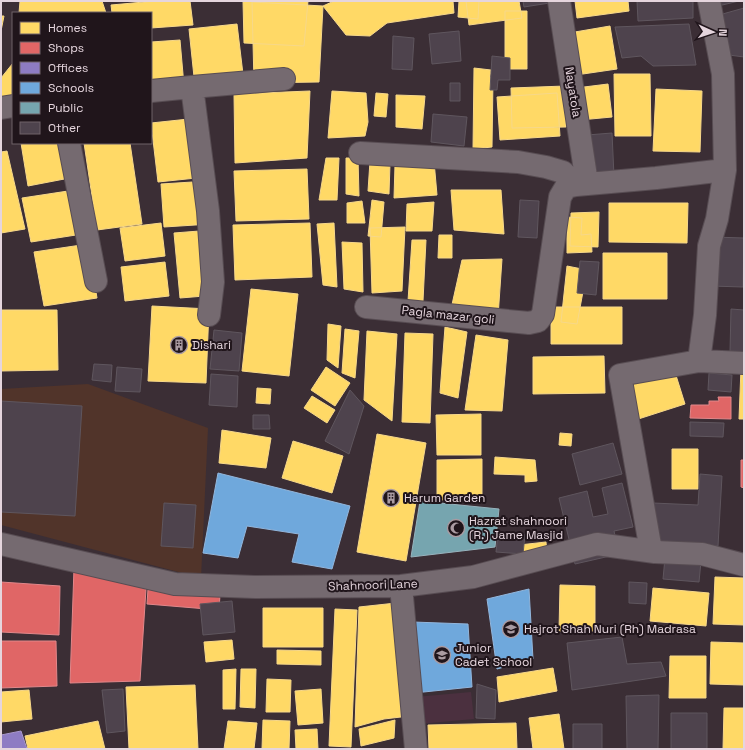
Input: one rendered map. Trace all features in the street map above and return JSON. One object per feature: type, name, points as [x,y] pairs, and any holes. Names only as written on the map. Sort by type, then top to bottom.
[{"type":"street","name":"Nayatola","points":[[560,1],[581,184]]},
{"type":"street","points":[[699,361],[705,315],[709,246],[717,219],[725,170],[723,74],[709,1]]},
{"type":"street","points":[[152,91],[284,79]]},
{"type":"street","points":[[192,87],[208,211],[214,282],[209,315]]},
{"type":"street","points":[[1,108],[12,106]]},
{"type":"street","points":[[69,144],[96,281]]},
{"type":"street","points":[[360,153],[518,162],[563,172],[581,184],[656,178],[725,170]]},
{"type":"street","name":"Pagla mazar goli","points":[[366,307],[529,323],[538,321],[543,314],[560,197],[566,187],[581,184]]},
{"type":"street","points":[[655,552],[650,545],[620,375],[699,361],[744,363]]},
{"type":"street","name":"Shahnoori Lane","points":[[1,544],[175,584],[255,587],[401,586],[473,577],[597,544],[655,552],[702,554],[744,565]]},
{"type":"street","points":[[401,586],[416,749]]},
{"type":"shaded area","points":[[88,384],[208,428],[201,578],[1,525],[1,389]]},
{"type":"shaded area","points":[[471,692],[474,719],[419,724],[415,697]]},
{"type":"building: Homes","points":[[20,1],[102,1],[106,12],[19,12]]},
{"type":"building: Homes","points":[[155,1],[190,1],[193,25],[152,28],[152,12],[112,12],[111,5]]},
{"type":"building: Homes","points":[[243,1],[308,1],[304,46],[244,43]]},
{"type":"building: Homes","points":[[334,1],[453,1],[454,13],[387,23],[370,36],[346,35],[323,6]]},
{"type":"building: Homes","points":[[459,1],[479,1],[478,19],[458,17]]},
{"type":"building: Homes","points":[[466,1],[519,1],[522,18],[469,25]]},
{"type":"building: Homes","points":[[575,1],[628,1],[629,11],[577,18]]},
{"type":"building: Homes","points":[[252,2],[323,6],[319,82],[254,83]]},
{"type":"building: Homes","points":[[505,11],[527,11],[527,69],[505,69]]},
{"type":"building: Homes","points":[[1,16],[4,16],[1,31]]},
{"type":"building: Homes","points":[[237,24],[245,91],[196,96],[189,29]]},
{"type":"building: Homes","points":[[610,26],[617,69],[576,75],[569,33]]},
{"type":"building: Homes","points":[[180,40],[185,97],[152,100],[152,42]]},
{"type":"building: Homes","points":[[12,64],[12,115],[1,115],[1,78]]},
{"type":"building: Homes","points":[[474,68],[491,70],[490,77],[493,79],[492,147],[473,149]]},
{"type":"building: Homes","points":[[614,74],[650,74],[651,136],[615,136]]},
{"type":"building: Homes","points":[[608,84],[612,117],[580,120],[576,88]]},
{"type":"building: Homes","points":[[565,86],[566,127],[512,128],[511,88]]},
{"type":"building: Homes","points":[[656,89],[702,91],[700,152],[653,151]]},
{"type":"building: Homes","points":[[310,91],[307,158],[235,163],[234,94]]},
{"type":"building: Homes","points":[[332,91],[366,93],[368,122],[365,136],[328,138]]},
{"type":"building: Homes","points":[[376,93],[388,94],[386,117],[374,116]]},
{"type":"building: Homes","points":[[557,93],[560,136],[500,140],[497,97]]},
{"type":"building: Homes","points":[[396,95],[425,96],[422,129],[396,127]]},
{"type":"building: Homes","points":[[198,118],[206,177],[158,182],[152,123]]},
{"type":"building: Homes","points":[[21,144],[74,144],[80,176],[28,186]]},
{"type":"building: Homes","points":[[84,144],[130,144],[142,224],[97,230]]},
{"type":"building: Homes","points":[[7,151],[25,229],[1,233],[1,152]]},
{"type":"building: Homes","points":[[326,158],[339,158],[337,200],[319,200]]},
{"type":"building: Homes","points":[[346,158],[358,158],[359,196],[346,194]]},
{"type":"building: Homes","points":[[370,161],[390,164],[389,194],[368,191]]},
{"type":"building: Homes","points":[[434,161],[437,195],[394,198],[395,165]]},
{"type":"building: Homes","points":[[307,169],[309,219],[236,221],[234,171]]},
{"type":"building: Homes","points":[[208,181],[211,224],[164,227],[161,184]]},
{"type":"building: Homes","points":[[451,190],[501,190],[504,234],[454,230]]},
{"type":"building: Homes","points":[[68,191],[76,235],[31,242],[22,198]]},
{"type":"building: Homes","points":[[372,200],[384,202],[381,237],[368,236]]},
{"type":"building: Homes","points":[[362,201],[365,223],[347,223],[347,203]]},
{"type":"building: Homes","points":[[434,202],[432,231],[406,231],[407,204]]},
{"type":"building: Homes","points":[[609,203],[688,203],[687,243],[609,242]]},
{"type":"building: Homes","points":[[599,212],[598,247],[570,246],[571,213]]},
{"type":"building: Homes","points":[[567,217],[582,218],[581,235],[591,234],[592,252],[567,253]]},
{"type":"building: Homes","points":[[161,223],[165,256],[125,261],[120,228]]},
{"type":"building: Homes","points":[[310,223],[312,277],[235,280],[233,225]]},
{"type":"building: Homes","points":[[334,223],[337,287],[323,285],[317,224]]},
{"type":"building: Homes","points":[[405,227],[402,291],[372,293],[370,228]]},
{"type":"building: Homes","points":[[212,230],[217,295],[180,298],[174,233]]},
{"type":"building: Homes","points":[[439,235],[452,235],[452,258],[438,258]]},
{"type":"building: Homes","points":[[412,240],[426,240],[423,301],[408,301]]},
{"type":"building: Homes","points":[[342,242],[362,243],[363,292],[344,289]]},
{"type":"building: Homes","points":[[88,244],[97,298],[44,306],[34,252]]},
{"type":"building: Homes","points":[[603,253],[667,253],[667,299],[603,299]]},
{"type":"building: Homes","points":[[502,259],[498,317],[451,309],[462,260]]},
{"type":"building: Homes","points":[[165,262],[169,296],[125,301],[121,267]]},
{"type":"building: Homes","points":[[567,266],[587,270],[577,324],[561,322]]},
{"type":"building: Homes","points":[[251,289],[298,294],[289,376],[242,371]]},
{"type":"building: Homes","name":"Dishari","points":[[152,306],[209,309],[206,383],[148,381]]},
{"type":"building: Homes","points":[[551,307],[622,307],[622,344],[551,344]]},
{"type":"building: Homes","points":[[1,310],[57,310],[58,370],[1,371]]},
{"type":"building: Homes","points":[[328,324],[341,326],[338,368],[327,360]]},
{"type":"building: Homes","points":[[445,327],[467,332],[458,398],[440,393]]},
{"type":"building: Homes","points":[[345,329],[359,331],[355,378],[342,373]]},
{"type":"building: Homes","points":[[367,331],[397,334],[392,421],[364,400]]},
{"type":"building: Homes","points":[[405,333],[433,334],[430,423],[402,422]]},
{"type":"building: Homes","points":[[476,335],[508,340],[502,411],[465,410]]},
{"type":"building: Homes","points":[[604,356],[605,393],[533,394],[533,357]]},
{"type":"building: Homes","points":[[326,367],[350,383],[335,406],[311,390]]},
{"type":"building: Homes","points":[[741,368],[744,368],[744,419],[739,419]]},
{"type":"building: Homes","points":[[674,369],[685,404],[629,422],[618,387]]},
{"type":"building: Homes","points":[[257,388],[271,389],[270,404],[256,403]]},
{"type":"building: Homes","points":[[312,396],[335,410],[327,423],[304,408]]},
{"type":"building: Homes","points":[[481,414],[481,455],[437,455],[436,415]]},
{"type":"building: Homes","points":[[222,430],[271,438],[266,468],[219,463]]},
{"type":"building: Homes","points":[[560,433],[572,434],[571,446],[559,445]]},
{"type":"building: Homes","name":"Harum Garden","points":[[377,434],[426,443],[406,561],[357,552]]},
{"type":"building: Homes","points":[[293,441],[343,456],[332,493],[282,478]]},
{"type":"building: Homes","points":[[672,449],[698,449],[698,489],[672,489]]},
{"type":"building: Homes","points":[[495,457],[535,460],[537,481],[525,482],[525,475],[494,474]]},
{"type":"building: Homes","points":[[482,459],[482,499],[437,500],[437,460]]},
{"type":"building: Homes","points":[[546,542],[548,565],[522,568],[519,545]]},
{"type":"building: Homes","points":[[715,577],[744,578],[744,625],[713,624]]},
{"type":"building: Homes","points":[[560,585],[595,586],[595,631],[559,631]]},
{"type":"building: Homes","points":[[653,588],[709,593],[706,626],[650,621]]},
{"type":"building: Homes","points":[[396,603],[401,717],[384,719],[355,727],[359,607]]},
{"type":"building: Homes","points":[[263,608],[323,608],[323,647],[263,647]]},
{"type":"building: Homes","points":[[335,609],[357,610],[351,747],[329,746]]},
{"type":"building: Homes","points":[[232,640],[234,659],[206,662],[204,642]]},
{"type":"building: Homes","points":[[711,642],[744,643],[744,685],[710,684]]},
{"type":"building: Homes","points":[[277,650],[321,651],[321,665],[277,664]]},
{"type":"building: Homes","points":[[670,656],[706,656],[706,698],[669,698]]},
{"type":"building: Homes","points":[[553,668],[557,691],[499,702],[497,677]]},
{"type":"building: Homes","points":[[236,669],[235,709],[223,709],[223,670]]},
{"type":"building: Homes","points":[[241,669],[256,669],[255,708],[240,707]]},
{"type":"building: Homes","points":[[267,679],[291,680],[290,712],[266,712]]},
{"type":"building: Homes","points":[[195,685],[198,749],[129,749],[126,687]]},
{"type":"building: Homes","points":[[321,689],[323,723],[298,725],[295,691]]},
{"type":"building: Homes","points":[[29,690],[32,719],[1,722],[1,692]]},
{"type":"building: Homes","points":[[724,708],[744,708],[744,749],[723,749]]},
{"type":"building: Homes","points":[[559,714],[564,749],[533,749],[529,718]]},
{"type":"building: Homes","points":[[263,720],[290,721],[289,749],[262,749]]},
{"type":"building: Homes","points":[[395,720],[394,738],[361,746],[359,729]]},
{"type":"building: Homes","points":[[98,721],[105,749],[28,749],[25,736]]},
{"type":"building: Homes","points":[[228,721],[257,723],[254,749],[224,749]]},
{"type":"building: Homes","points":[[516,723],[517,749],[429,749],[428,725]]},
{"type":"building: Homes","points":[[317,729],[318,749],[296,749],[295,730]]},
{"type":"building: Shops","points":[[718,397],[731,397],[731,419],[690,418],[691,405],[709,405],[709,401],[719,401]]},
{"type":"building: Shops","points":[[741,460],[744,460],[744,488],[741,487]]},
{"type":"building: Shops","points":[[74,568],[146,589],[140,681],[70,683]]},
{"type":"building: Shops","points":[[1,582],[60,586],[59,635],[1,632]]},
{"type":"building: Shops","points":[[148,589],[220,595],[219,610],[147,604]]},
{"type":"building: Shops","points":[[1,641],[56,641],[57,686],[1,688]]},
{"type":"building: Offices","points":[[21,731],[27,749],[1,749],[1,735]]},
{"type":"building: Schools","points":[[218,473],[350,506],[332,569],[292,562],[299,534],[247,526],[238,558],[203,553]]},
{"type":"building: Schools","name":"Hajrot Shah Nuri (Rh) Madrasa","points":[[529,589],[533,659],[497,669],[487,599]]},
{"type":"building: Schools","name":"Junior Cadet School","points":[[413,622],[468,624],[472,687],[414,693]]},
{"type":"building: Public","name":"Hazrat shahnoori (R.) Jame Masjid","points":[[420,501],[499,509],[495,547],[411,557]]},
{"type":"building: Other","points":[[523,1],[556,1],[556,2],[524,7]]},
{"type":"building: Other","points":[[637,1],[693,1],[693,18],[638,21]]},
{"type":"building: Other","points":[[712,1],[739,1],[714,7]]},
{"type":"building: Other","points":[[744,8],[744,57],[729,55],[719,15]]},
{"type":"building: Other","points":[[689,24],[696,65],[653,66],[641,56],[622,58],[615,27]]},
{"type":"building: Other","points":[[459,31],[461,61],[432,64],[429,34]]},
{"type":"building: Other","points":[[393,36],[414,38],[412,70],[392,69]]},
{"type":"building: Other","points":[[492,56],[510,58],[510,80],[498,80],[497,90],[490,90]]},
{"type":"building: Other","points":[[450,83],[460,83],[460,101],[450,101]]},
{"type":"building: Other","points":[[433,114],[467,117],[464,146],[431,142]]},
{"type":"building: Other","points":[[612,133],[614,176],[590,177],[587,135]]},
{"type":"building: Other","points":[[520,200],[539,201],[537,238],[518,237]]},
{"type":"building: Other","points":[[713,237],[744,238],[743,287],[711,286]]},
{"type":"building: Other","points":[[580,261],[599,262],[596,295],[577,293]]},
{"type":"building: Other","points":[[731,309],[744,310],[744,352],[730,352]]},
{"type":"building: Other","points":[[214,330],[242,333],[239,371],[210,369]]},
{"type":"building: Other","points":[[94,364],[112,365],[111,382],[92,380]]},
{"type":"building: Other","points":[[117,367],[142,369],[140,392],[115,391]]},
{"type":"building: Other","points":[[709,373],[732,375],[731,392],[708,390]]},
{"type":"building: Other","points":[[211,374],[238,376],[237,407],[209,405]]},
{"type":"building: Other","points":[[350,390],[364,406],[349,454],[325,441]]},
{"type":"building: Other","points":[[1,401],[82,406],[75,516],[1,512]]},
{"type":"building: Other","points":[[253,415],[269,415],[270,429],[253,429]]},
{"type":"building: Other","points":[[690,422],[724,423],[723,437],[690,436]]},
{"type":"building: Other","points":[[613,443],[622,474],[580,485],[572,454]]},
{"type":"building: Other","points":[[700,474],[722,476],[718,546],[650,542],[653,503],[698,505]]},
{"type":"building: Other","points":[[622,483],[633,527],[614,531],[619,554],[575,564],[559,498],[587,491],[593,517],[608,514],[602,488]]},
{"type":"building: Other","points":[[164,503],[196,505],[193,548],[161,546]]},
{"type":"building: Other","points":[[498,533],[525,535],[523,554],[496,552]]},
{"type":"building: Other","points":[[665,558],[701,561],[699,582],[663,579]]},
{"type":"building: Other","points":[[629,582],[647,583],[646,604],[629,603]]},
{"type":"building: Other","points":[[232,601],[235,632],[203,635],[200,604]]},
{"type":"building: Other","points":[[622,637],[627,664],[661,662],[666,676],[572,690],[567,643]]},
{"type":"building: Other","points":[[477,684],[496,690],[495,719],[476,718]]},
{"type":"building: Other","points":[[123,689],[125,731],[107,733],[102,690]]},
{"type":"building: Other","points":[[659,695],[658,749],[627,749],[626,696]]},
{"type":"building: Other","points":[[671,713],[707,713],[707,749],[671,749]]},
{"type":"building: Other","points":[[573,724],[602,724],[602,749],[573,749]]},
{"type":"place","name":"Dishari","points":[[179,345]]},
{"type":"place","name":"Harum Garden","points":[[391,498]]},
{"type":"place","name":"Hazrat shahnoori (R.) Jame Masjid","points":[[456,528]]},
{"type":"place","name":"Hajrot Shah Nuri (Rh) Madrasa","points":[[511,629]]},
{"type":"place","name":"Junior Cadet School","points":[[442,655]]}]
